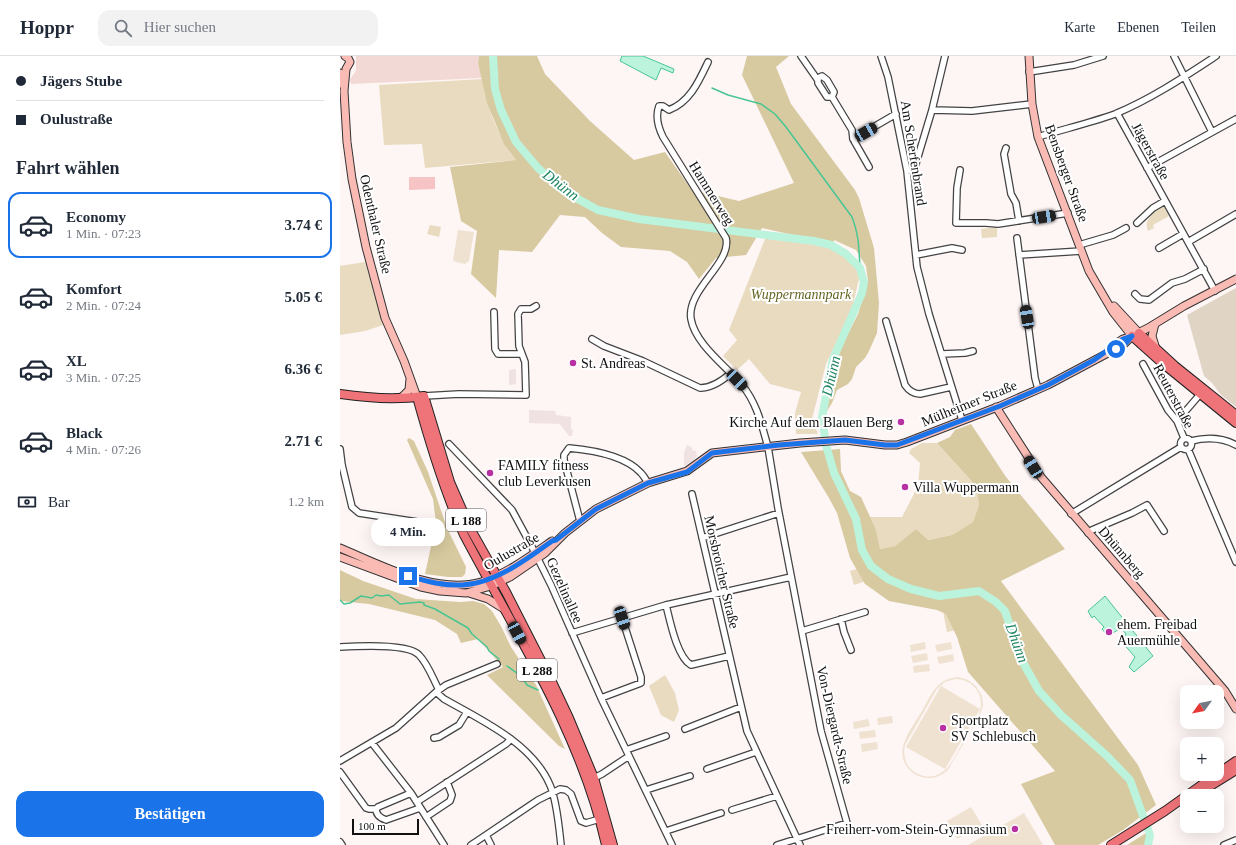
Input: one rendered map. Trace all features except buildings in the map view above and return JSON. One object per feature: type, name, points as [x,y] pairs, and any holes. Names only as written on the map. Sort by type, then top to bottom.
[{"type":"main road","name":"Odenthaler Straße","points":[[345,56],[350,62],[342,71],[349,162],[361,224],[370,264],[386,318],[420,396]]},
{"type":"main road","name":"Bensberger Straße","points":[[1028,56],[1032,104],[1038,137],[1080,248],[1089,271],[1113,312],[1136,335]]},
{"type":"main road","name":"Mülheimer Straße","points":[[708,455],[724,451],[800,443],[845,440],[897,445],[916,439],[1059,380],[1123,345],[1136,335],[1184,306],[1236,279]]},
{"type":"main road","points":[[1155,324],[1152,336],[1156,349]]},
{"type":"main road","points":[[1136,335],[1156,349],[1236,424]]},
{"type":"main road","points":[[1136,335],[1161,362],[1236,415]]},
{"type":"main road","name":"Odenthaler Straße","points":[[404,361],[420,396]]},
{"type":"main road","points":[[402,397],[409,390],[410,377]]},
{"type":"main road","points":[[340,394],[364,397],[420,396]]},
{"type":"main road","name":"L 188","points":[[420,396],[421,413],[443,485],[464,535],[490,583]]},
{"type":"main road","name":"L 188","points":[[420,396],[450,482],[471,530],[499,579]]},
{"type":"main road","points":[[402,397],[416,406],[421,413]]},
{"type":"main road","name":"Dhünnberg","points":[[996,407],[1036,470],[1088,534],[1225,692],[1236,709]]},
{"type":"main road","name":"Oulustraße","points":[[340,557],[421,587],[440,591],[466,593],[499,579],[537,555],[552,541],[556,540],[596,509],[648,483],[687,472],[708,455]]},
{"type":"main road","name":"Oulustraße","points":[[340,548],[408,576],[437,583],[463,585],[490,583]]},
{"type":"main road","name":"L 288","points":[[499,579],[552,682],[582,749],[602,818],[613,845]]},
{"type":"main road","name":"L 288","points":[[490,583],[545,686],[577,756],[590,779]]},
{"type":"main road","points":[[466,593],[488,599],[504,609]]},
{"type":"main road","points":[[1224,769],[1236,761]]},
{"type":"main road","points":[[1205,789],[1236,770]]},
{"type":"main road","points":[[1112,844],[1157,817],[1207,781]]},
{"type":"main road","points":[[1165,811],[1180,804]]},
{"type":"main road","name":"L 288","points":[[602,818],[606,845]]},
{"type":"street","points":[[801,56],[827,97],[832,97]]},
{"type":"street","name":"Am Scherfenbrand","points":[[881,56],[888,77],[907,171],[917,268],[929,314],[962,420]]},
{"type":"street","points":[[907,171],[914,170],[932,110],[945,56]]},
{"type":"street","points":[[1029,72],[1074,65],[1103,56]]},
{"type":"street","points":[[1174,56],[1212,132]]},
{"type":"street","points":[[1038,137],[1092,122],[1116,113],[1157,93],[1216,56]]},
{"type":"street","points":[[657,117],[681,104],[697,84],[708,62]]},
{"type":"street","points":[[817,80],[822,76],[825,77],[834,92],[832,97],[852,130],[853,139],[868,167]]},
{"type":"street","points":[[932,110],[972,111],[1032,104]]},
{"type":"street","points":[[657,117],[659,106],[663,106],[669,110]]},
{"type":"street","name":"Jägerstraße","points":[[1116,113],[1215,291]]},
{"type":"street","points":[[853,139],[896,114]]},
{"type":"street","name":"Hammerweg","points":[[657,117],[658,127],[726,238],[727,242],[726,250],[692,304],[691,318],[698,335],[704,344],[743,386],[754,404],[768,446]]},
{"type":"street","points":[[1147,168],[1236,118]]},
{"type":"street","points":[[1006,148],[1004,154],[1011,194],[1016,203],[1019,221]]},
{"type":"street","points":[[960,170],[957,188],[956,223],[998,224],[1068,213]]},
{"type":"street","name":"Jägerstraße","points":[[1137,223],[1153,208],[1165,201]]},
{"type":"street","points":[[1188,242],[1236,214]]},
{"type":"street","points":[[1019,255],[1080,248],[1126,228]]},
{"type":"street","points":[[1159,248],[1183,234]]},
{"type":"street","points":[[1017,238],[1035,378],[1038,389]]},
{"type":"street","points":[[916,255],[952,248],[962,250]]},
{"type":"street","points":[[1135,294],[1140,299],[1149,300],[1172,283],[1185,279],[1204,269]]},
{"type":"street","points":[[420,396],[459,394],[526,395],[525,362],[519,346],[518,314],[521,310],[531,309],[536,306]]},
{"type":"street","points":[[494,312],[494,349],[498,354],[522,354]]},
{"type":"street","points":[[886,321],[905,385],[910,391],[915,394],[920,394],[951,387]]},
{"type":"street","points":[[592,339],[604,346],[643,361],[700,388],[706,388],[716,384],[731,374]]},
{"type":"street","points":[[942,354],[965,353],[973,351]]},
{"type":"street","name":"Reuterstraße","points":[[1143,364],[1168,410],[1178,421],[1184,438]]},
{"type":"street","points":[[1178,421],[1202,392]]},
{"type":"street","name":"Reuterstraße","points":[[1184,438],[1188,438],[1191,441],[1191,446],[1188,449]]},
{"type":"street","name":"Reuterstraße","points":[[1184,438],[1180,442],[1181,447],[1188,449]]},
{"type":"street","points":[[1191,441],[1203,438],[1213,438],[1228,441],[1236,445]]},
{"type":"street","name":"Gezelinallee","points":[[449,444],[512,510],[537,555],[601,698],[672,845]]},
{"type":"street","name":"Von-Diergardt-Straße","points":[[768,446],[779,513],[821,731],[847,823],[797,839]]},
{"type":"street","points":[[1072,514],[1181,447]]},
{"type":"street","points":[[580,521],[564,460],[564,455],[569,448],[622,459],[641,473],[648,483]]},
{"type":"street","name":"Reuterstraße","points":[[1188,449],[1236,562]]},
{"type":"street","points":[[340,450],[352,507],[359,514],[424,523]]},
{"type":"street","name":"Morsbroicher Straße","points":[[692,494],[747,731],[800,845]]},
{"type":"street","points":[[1088,534],[1092,530],[1147,505],[1164,531]]},
{"type":"street","points":[[702,538],[779,513]]},
{"type":"street","points":[[572,633],[666,606],[791,577]]},
{"type":"street","points":[[666,606],[681,655],[688,663],[691,665],[729,656]]},
{"type":"street","points":[[802,631],[865,612]]},
{"type":"street","points":[[601,698],[641,683],[641,677],[622,618]]},
{"type":"street","points":[[841,619],[851,650]]},
{"type":"street","points":[[340,647],[403,648],[413,650],[422,659],[438,691],[444,699],[490,725],[511,739],[535,763],[546,777],[553,792],[561,845]]},
{"type":"street","points":[[340,761],[396,728],[446,685],[497,664]]},
{"type":"street","points":[[685,729],[741,707]]},
{"type":"street","points":[[434,738],[440,737],[459,726],[467,712]]},
{"type":"street","points":[[626,750],[666,736]]},
{"type":"street","points":[[417,802],[506,744],[511,739]]},
{"type":"street","points":[[372,743],[411,793],[444,845]]},
{"type":"street","points":[[707,769],[756,752]]},
{"type":"street","points":[[590,779],[629,756]]},
{"type":"street","points":[[340,772],[369,810],[376,809],[384,803],[411,793]]},
{"type":"street","points":[[646,790],[690,776]]},
{"type":"street","points":[[426,817],[450,801],[452,795],[447,782]]},
{"type":"street","points":[[471,845],[538,800],[560,789],[570,792],[582,822],[586,823],[602,818]]},
{"type":"street","points":[[732,810],[777,796]]},
{"type":"street","points":[[376,809],[378,815],[386,820],[420,808]]},
{"type":"street","points":[[666,831],[721,813]]},
{"type":"street","points":[[486,835],[491,845]]},
{"type":"street","points":[[777,845],[797,839]]},
{"type":"street","points":[[1224,845],[1236,840]]},
{"type":"shaded area","points":[[356,56],[479,56],[478,63],[482,78],[351,84],[350,79],[356,71]]},
{"type":"shaded area","points":[[479,56],[537,56],[545,74],[590,121],[634,160],[665,152],[693,192],[705,193],[739,201],[794,183],[742,75],[747,56],[789,56],[776,67],[791,104],[855,190],[859,198],[874,248],[879,303],[877,333],[865,358],[856,367],[852,379],[848,384],[837,390],[832,403],[825,414],[821,413],[831,368],[858,314],[868,281],[866,266],[856,250],[834,240],[833,244],[762,228],[746,255],[716,258],[699,279],[687,262],[670,251],[621,247],[602,233],[585,217],[560,215],[532,252],[499,250],[496,298],[471,274],[477,231],[461,221],[450,167],[516,160],[504,144],[487,103],[478,63]]},
{"type":"shaded area","points":[[622,56],[643,56],[674,69],[673,73],[661,68],[656,80],[620,61]]},
{"type":"shaded area","points":[[458,230],[474,232],[469,261],[465,264],[453,260]]},
{"type":"shaded area","points":[[1236,288],[1236,407],[1221,395],[1212,383],[1204,376],[1187,315]]},
{"type":"shaded area","points":[[516,369],[516,384],[509,385],[509,370]]},
{"type":"shaded area","points":[[529,410],[555,411],[556,415],[571,417],[571,429],[573,430],[572,436],[569,436],[560,424],[529,423]]},
{"type":"shaded area","points":[[971,424],[1006,477],[1065,549],[1001,581],[1138,765],[1156,805],[1123,830],[1098,845],[1055,845],[1021,784],[1055,771],[968,672],[957,637],[946,614],[937,610],[889,601],[865,584],[850,558],[837,513],[801,452],[840,449],[841,471],[850,491],[861,497],[876,530],[880,549],[895,546],[916,529],[928,540],[952,535],[973,522],[979,505],[976,486],[937,443],[950,437],[955,430]]},
{"type":"shaded area","points":[[409,438],[414,441],[428,472],[447,528],[466,567],[465,574],[462,577],[425,574],[436,523],[433,499],[407,440]]},
{"type":"shaded area","points":[[687,445],[692,447],[692,450],[696,451],[697,456],[692,462],[684,466],[684,453]]},
{"type":"shaded area","points":[[340,570],[363,581],[416,599],[460,602],[473,601],[484,604],[492,611],[511,647],[536,685],[565,749],[559,746],[487,675],[503,667],[478,639],[461,643],[457,634],[435,620],[369,604],[340,601]]},
{"type":"shaded area","name":"ehem. Freibad Auermühle","points":[[1105,596],[1153,656],[1134,672],[1129,667],[1135,657],[1121,641],[1126,634],[1121,628],[1108,636],[1102,629],[1104,627],[1094,616],[1092,618],[1088,611]]},
{"type":"shaded area","points":[[925,642],[926,649],[911,652],[910,645]]},
{"type":"shaded area","points":[[951,642],[952,649],[937,652],[935,645]]},
{"type":"shaded area","points":[[927,653],[928,660],[913,663],[911,656]]},
{"type":"shaded area","points":[[953,654],[954,661],[939,664],[937,657]]},
{"type":"shaded area","points":[[929,664],[930,671],[914,673],[913,666]]},
{"type":"shaded area","points":[[958,677],[968,680],[976,686],[982,696],[983,706],[980,715],[948,770],[933,778],[918,776],[907,767],[902,753],[903,745],[909,731],[935,689],[943,682]],"holes":[[[958,679],[972,684],[980,696],[981,703],[978,717],[953,760],[945,770],[930,777],[919,774],[912,770],[906,762],[904,756],[905,745],[937,689],[945,682]]]},
{"type":"shaded area","name":"Sportplatz SV Schlebusch","points":[[941,686],[980,709],[945,769],[906,747]]},
{"type":"shaded area","points":[[892,716],[893,723],[878,725],[877,718]]},
{"type":"shaded area","points":[[868,719],[870,726],[854,729],[853,722]]},
{"type":"shaded area","points":[[875,730],[876,737],[860,739],[859,732]]},
{"type":"shaded area","points":[[877,742],[878,749],[862,752],[861,744]]},
{"type":"shaded area","points":[[971,807],[982,825],[957,839],[947,821]]},
{"type":"shaded area","name":"Freiherr-vom-Stein-Gymnasium","points":[[1024,813],[1043,845],[968,845]]},
{"type":"shaded area","points":[[1151,830],[1152,845],[1127,845]]},
{"type":"green space","points":[[482,79],[490,112],[498,132],[516,160],[425,168],[422,144],[384,145],[379,85]]},
{"type":"green space","points":[[1163,205],[1169,216],[1153,225],[1154,228],[1148,231],[1147,221],[1153,210]]},
{"type":"green space","points":[[430,225],[441,227],[439,237],[427,234]]},
{"type":"green space","points":[[997,227],[997,237],[982,238],[981,229]]},
{"type":"green space","name":"Wuppermannpark","points":[[767,234],[817,243],[844,251],[860,275],[851,312],[826,364],[812,419],[818,434],[796,434],[795,413],[801,392],[770,384],[749,359],[737,370],[723,356],[737,340],[729,330]]},
{"type":"green space","points":[[365,262],[383,325],[365,331],[340,335],[340,266]]},
{"type":"green space","points":[[922,443],[937,443],[976,486],[979,505],[973,522],[952,535],[927,540],[916,529],[895,546],[880,549],[876,530],[869,517],[902,517],[918,486],[920,463],[909,453],[911,449]]},
{"type":"green space","points":[[857,569],[866,581],[854,585],[850,571]]},
{"type":"green space","points":[[947,610],[956,630],[947,632],[943,611]]},
{"type":"green space","points":[[665,675],[675,693],[679,710],[674,722],[661,715],[649,686]]},
{"type":"sand","points":[[409,177],[435,177],[435,189],[409,190]]},
{"type":"waterway","name":"Dhünn","points":[[493,56],[495,89],[501,110],[516,142],[538,168],[567,193],[598,210],[639,219],[814,241],[831,245],[846,254],[860,268],[864,282],[862,293],[833,359],[822,417],[826,445],[834,473],[856,519],[862,550],[871,566],[888,579],[911,589],[939,596],[979,591],[996,602],[1005,611],[1021,659],[1039,691],[1061,715],[1107,756],[1130,780],[1150,835],[1148,845]]},
{"type":"waterway","points":[[712,88],[728,95],[761,104],[775,114],[786,127],[852,217],[859,248],[860,268]]},
{"type":"waterway","points":[[340,600],[344,604],[350,603],[361,596],[372,598],[376,595],[389,595],[400,604],[424,603],[424,605],[435,609],[468,628],[472,634],[499,659]]},
{"type":"waterway","points":[[507,666],[521,676],[527,685],[538,690]]},
{"type":"place","name":"St. Andreas","points":[[573,363]]},
{"type":"place","name":"Kirche Auf dem Blauen Berg","points":[[901,422]]},
{"type":"place","name":"FAMILY fitness club Leverkusen","points":[[490,473]]},
{"type":"place","name":"Villa Wuppermann","points":[[905,487]]},
{"type":"place","name":"ehem. Freibad Auermühle","points":[[1109,632]]},
{"type":"place","name":"Sportplatz SV Schlebusch","points":[[943,728]]},
{"type":"place","name":"Freiherr-vom-Stein-Gymnasium","points":[[1015,829]]},
{"type":"route","points":[[408,576],[450,585],[475,584],[482,582],[505,572],[552,541],[556,540],[596,509],[648,483],[687,472],[712,453],[808,442],[845,440],[897,445],[1000,406],[1059,380],[1094,360],[1118,342],[1132,336],[1126,343],[1116,349]]}]
